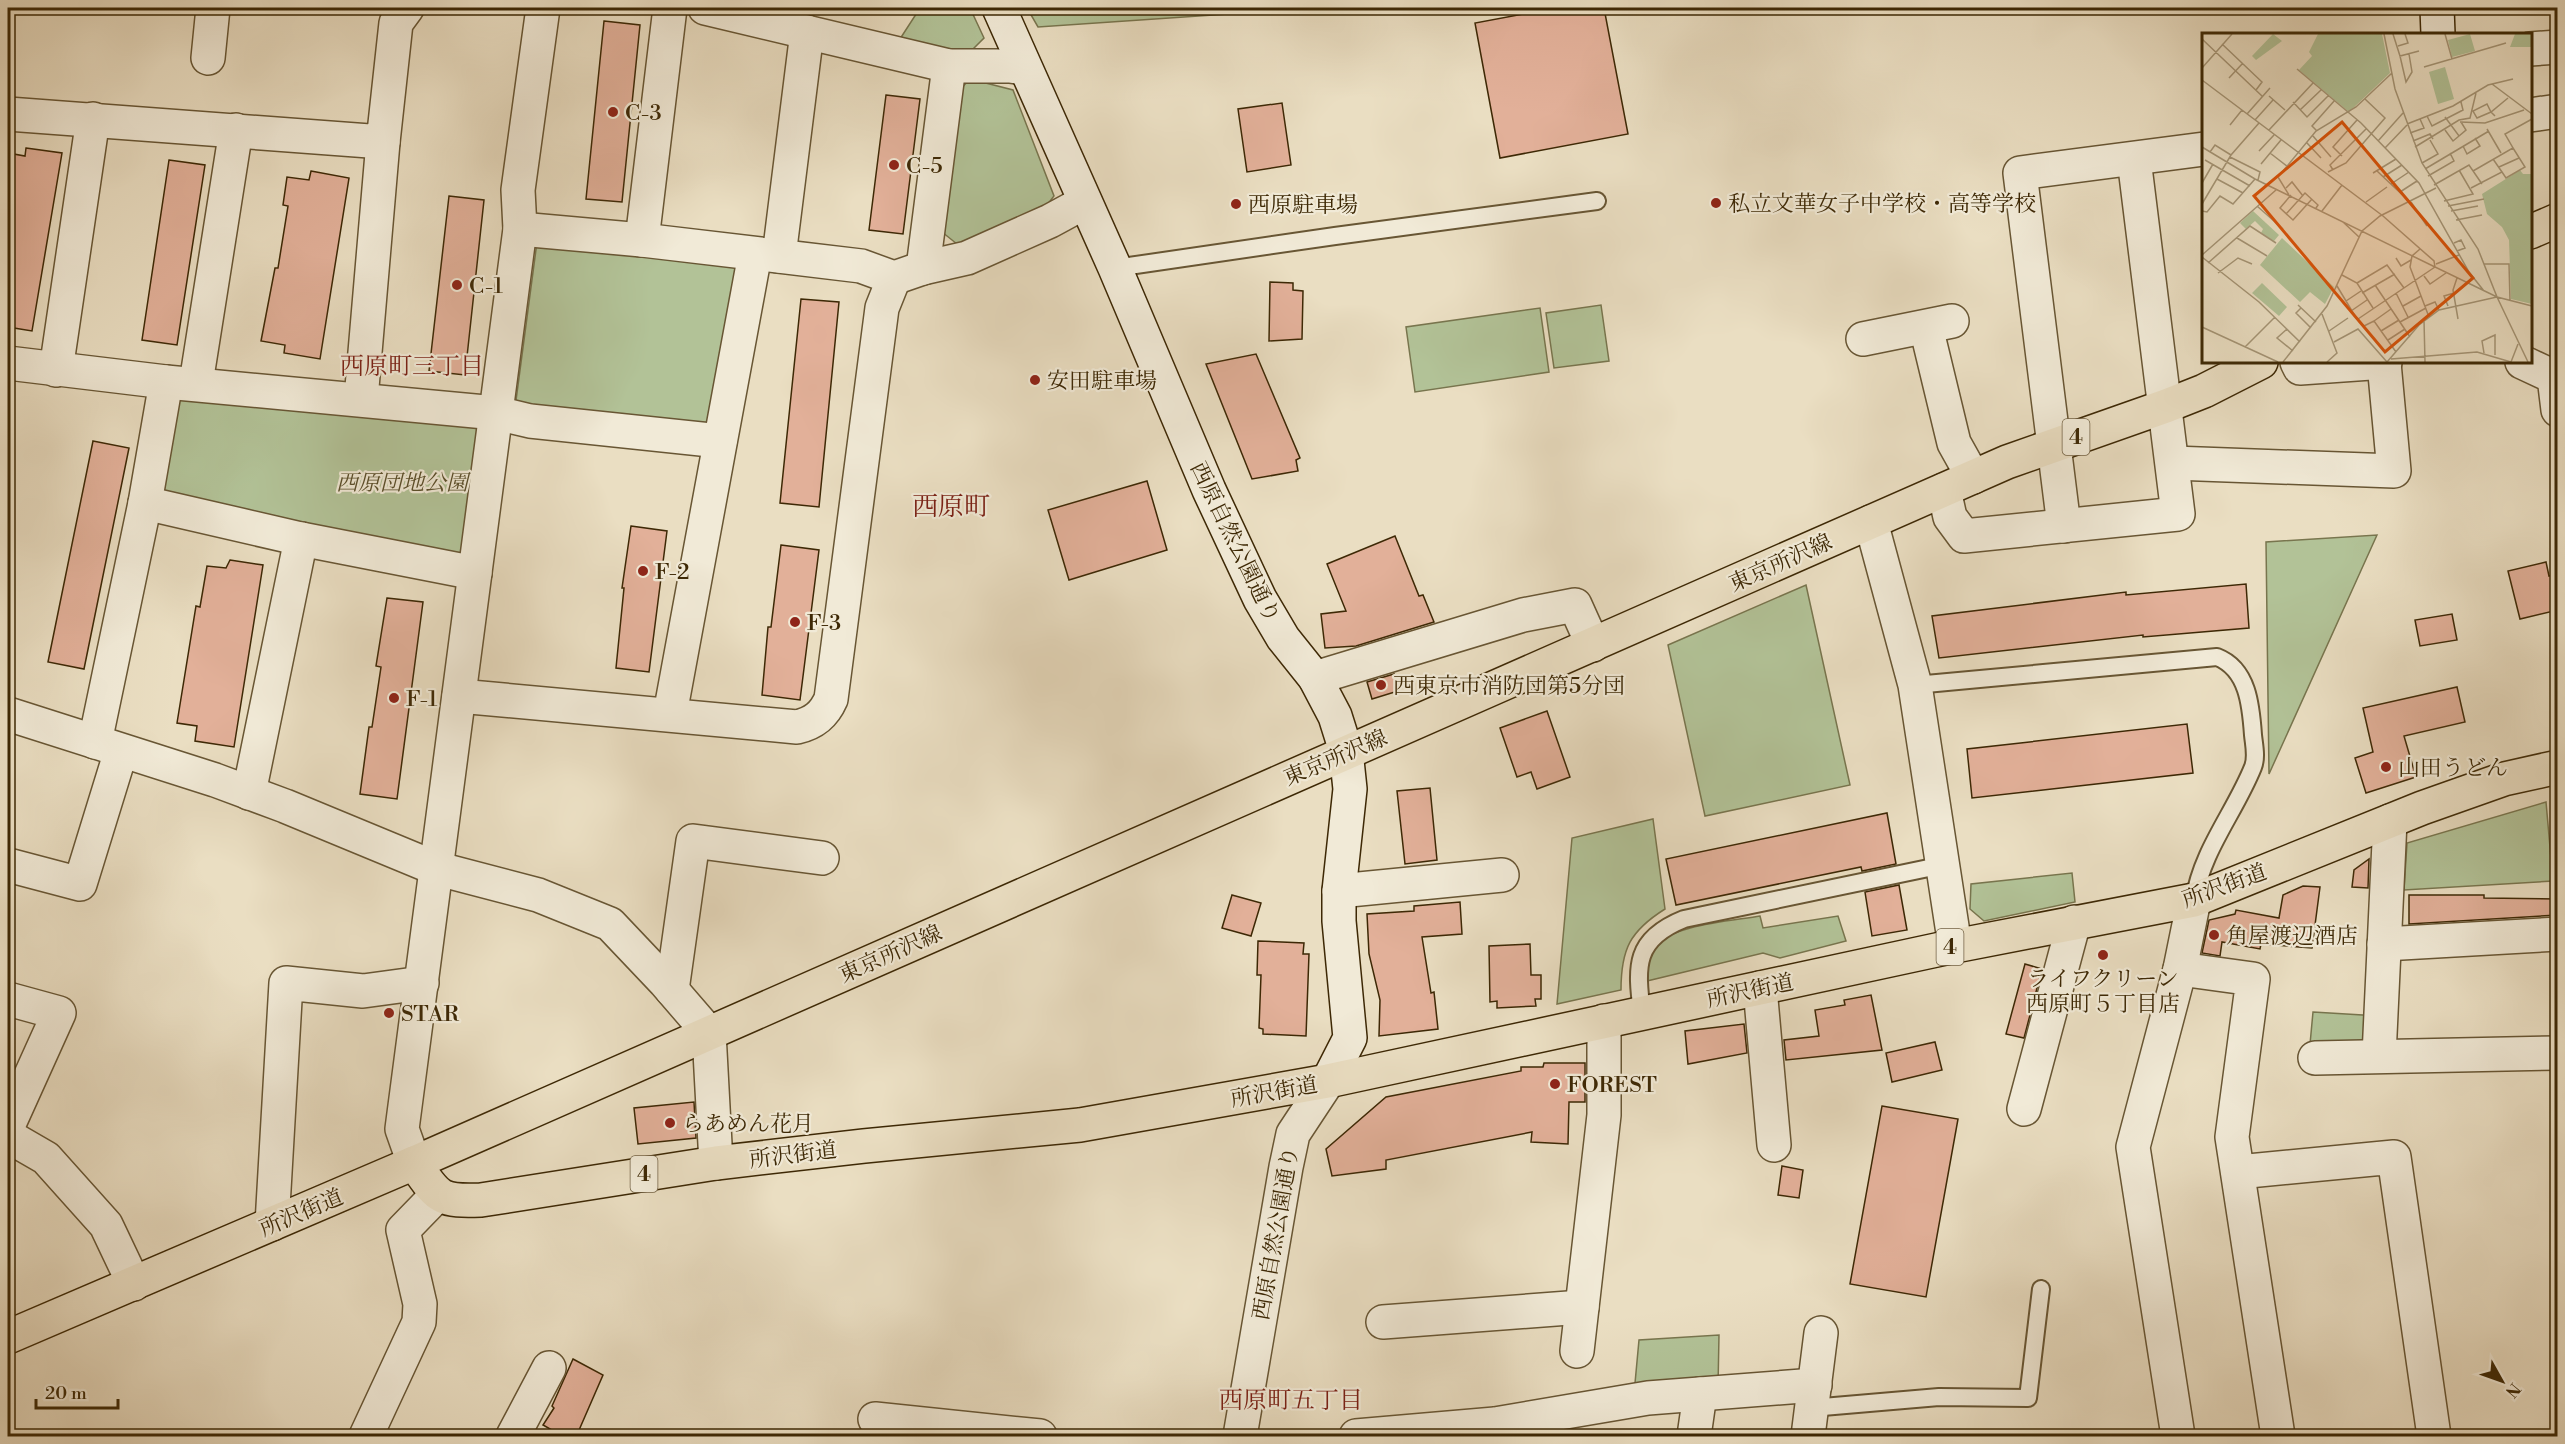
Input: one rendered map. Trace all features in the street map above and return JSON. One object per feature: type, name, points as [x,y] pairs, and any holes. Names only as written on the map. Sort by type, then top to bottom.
[{"type":"main road","points":[[2532,231],[2558,220]]},
{"type":"main road","name":"東京所沢線","points":[[414,1163],[1870,522],[2054,444],[2204,391],[2259,363]]},
{"type":"main road","name":"所沢街道","points":[[437,1195],[457,1201],[481,1200],[716,1163],[1080,1125],[1328,1081],[1955,946],[2194,900],[2390,821],[2504,779],[2558,766]]},
{"type":"main road","points":[[414,1163],[437,1195]]},
{"type":"main road","name":"所沢街道","points":[[8,1337],[414,1163]]},
{"type":"street","points":[[208,58],[213,8]]},
{"type":"street","points":[[361,399],[383,142],[396,23],[407,8]]},
{"type":"street","points":[[414,1163],[402,1129],[520,229],[518,190],[543,8]]},
{"type":"street","points":[[642,240],[670,8]]},
{"type":"street","points":[[705,8],[950,66],[1025,68]]},
{"type":"street","name":"西原自然公園通り","points":[[999,8],[1115,268],[1209,490],[1260,599],[1283,638],[1315,678],[1335,716],[1346,751],[1350,789],[1338,921],[1350,1038],[1328,1081],[1293,1134],[1240,1437]]},
{"type":"street","points":[[2437,8],[2438,33]]},
{"type":"street","points":[[670,714],[720,441],[767,255],[807,32]]},
{"type":"street","points":[[2532,49],[2558,47]]},
{"type":"street","points":[[459,696],[670,714],[797,728],[818,718],[826,710],[831,699],[882,308],[909,273],[950,66]]},
{"type":"street","points":[[2532,115],[2558,111]]},
{"type":"street","points":[[8,114],[93,118],[383,142]]},
{"type":"street","points":[[56,370],[93,118]]},
{"type":"street","points":[[8,865],[80,884],[108,746],[146,503],[181,383],[236,130]]},
{"type":"street","points":[[2064,526],[2020,173],[2202,150]]},
{"type":"street","points":[[1863,339],[1939,324],[1958,484],[1950,517],[1964,536],[2178,514],[2134,159]]},
{"type":"street","points":[[520,229],[642,240],[909,273],[967,258],[1050,221],[1085,202]]},
{"type":"street","points":[[8,363],[181,383],[496,413],[530,421],[720,441]]},
{"type":"street","points":[[2297,363],[2300,368],[2371,363]]},
{"type":"street","points":[[2173,463],[2394,471],[2385,363]]},
{"type":"street","points":[[2524,363],[2554,377],[2558,410]]},
{"type":"street","points":[[146,503],[301,539],[475,573]]},
{"type":"street","points":[[1870,522],[1915,685],[1955,946]]},
{"type":"street","points":[[249,793],[301,539]]},
{"type":"street","points":[[1315,678],[1523,615],[1575,605],[1593,645]]},
{"type":"street","points":[[8,714],[249,793],[435,868],[538,895],[610,924],[709,1033],[716,1163]]},
{"type":"street","points":[[2379,1056],[2390,821]]},
{"type":"street","points":[[672,990],[693,841],[822,858]]},
{"type":"street","points":[[1339,891],[1502,875]]},
{"type":"street","points":[[2178,1437],[2133,1147],[2180,969],[2194,900]]},
{"type":"street","points":[[2024,1109],[2074,922]]},
{"type":"street","points":[[2384,944],[2558,934]]},
{"type":"street","points":[[2180,969],[2253,979],[2232,1137],[2277,1437]]},
{"type":"street","points":[[272,1224],[286,983],[363,991],[422,983]]},
{"type":"street","points":[[1760,988],[1774,1145]]},
{"type":"street","points":[[8,999],[59,1013],[8,1126]]},
{"type":"street","points":[[1577,1352],[1604,1115],[1604,1021]]},
{"type":"street","points":[[2315,1058],[2558,1053]]},
{"type":"street","points":[[8,1136],[46,1158],[106,1226],[134,1284]]},
{"type":"street","points":[[2238,1172],[2394,1157],[2434,1437]]},
{"type":"street","points":[[366,1437],[419,1322],[420,1304],[404,1230],[437,1195]]},
{"type":"street","points":[[1383,1322],[1474,1303],[1582,1307]]},
{"type":"street","points":[[1356,1437],[1424,1433],[1495,1424],[1570,1424],[1648,1398],[1700,1394],[1811,1410],[1821,1333]]},
{"type":"street","points":[[513,1437],[549,1368]]},
{"type":"street","points":[[1694,1437],[1700,1394]]},
{"type":"street","points":[[875,1419],[907,1430],[1040,1437]]},
{"type":"lane","points":[[1115,268],[1597,201]]},
{"type":"lane","points":[[1915,685],[2217,657],[2228,661],[2237,671],[2250,702],[2255,760],[2198,875],[2194,900]]},
{"type":"lane","points":[[1642,1013],[1639,961],[1646,947],[1658,932],[1671,924],[1696,916],[1943,865]]},
{"type":"lane","points":[[1811,1410],[1939,1397],[2028,1398],[2041,1289]]},
{"type":"green space","points":[[920,8],[970,8],[984,38],[969,53],[898,42]]},
{"type":"green space","points":[[1027,8],[1318,8],[1038,27]]},
{"type":"green space","points":[[970,79],[1013,90],[1054,196],[1044,209],[957,244],[937,228],[954,96]]},
{"type":"green space","points":[[537,242],[749,268],[716,434],[515,408]]},
{"type":"green space","points":[[1601,305],[1609,361],[1554,368],[1546,313]]},
{"type":"green space","points":[[1540,308],[1549,372],[1415,392],[1406,327]]},
{"type":"green space","name":"西原団地公園","points":[[175,392],[478,423],[460,562],[151,499]]},
{"type":"green space","points":[[2377,535],[2269,774],[2266,542]]},
{"type":"green space","points":[[1806,585],[1850,785],[1705,816],[1668,645]]},
{"type":"green space","points":[[2546,802],[2553,881],[2404,890],[2407,843]]},
{"type":"green space","points":[[1653,819],[1665,909],[1643,925],[1630,942],[1623,963],[1621,990],[1557,1004],[1572,838]]},
{"type":"green space","points":[[2072,873],[2075,902],[1984,921],[1970,909],[1971,884]]},
{"type":"green space","points":[[1760,916],[1763,928],[1838,916],[1846,941],[1780,958],[1763,953],[1647,981],[1650,955],[1661,940],[1702,925]]},
{"type":"green space","points":[[2313,1012],[2379,1016],[2377,1054],[2309,1055]]},
{"type":"green space","points":[[1719,1335],[1718,1387],[1634,1394],[1639,1340]]},
{"type":"building","points":[[1555,8],[1604,8],[1628,134],[1500,158],[1475,23]]},
{"type":"building","name":"C-3","points":[[604,21],[640,25],[622,202],[586,199]]},
{"type":"building","name":"C-5","points":[[886,95],[920,99],[903,234],[869,230]]},
{"type":"building","points":[[1282,103],[1291,165],[1247,172],[1238,109]]},
{"type":"building","points":[[26,148],[62,153],[32,331],[8,327],[8,153],[25,156]]},
{"type":"building","points":[[169,160],[205,165],[177,345],[142,340]]},
{"type":"building","points":[[311,171],[349,178],[320,359],[284,353],[285,345],[261,341],[275,268],[278,268],[288,206],[283,205],[287,177],[309,180]]},
{"type":"building","name":"C-1","points":[[449,196],[484,200],[465,375],[429,371]]},
{"type":"building","points":[[1270,282],[1293,283],[1293,290],[1303,291],[1302,339],[1269,341]]},
{"type":"building","points":[[801,299],[839,302],[819,507],[780,503]]},
{"type":"building","points":[[1256,354],[1300,458],[1296,460],[1298,471],[1252,479],[1206,364]]},
{"type":"building","points":[[93,441],[129,448],[84,669],[48,662]]},
{"type":"building","points":[[1147,481],[1167,550],[1069,580],[1048,510]]},
{"type":"building","name":"F-2","points":[[631,526],[667,531],[649,672],[616,668],[624,588],[622,588]]},
{"type":"building","points":[[1395,536],[1419,596],[1423,595],[1434,622],[1356,646],[1325,648],[1321,614],[1346,611],[1327,564]]},
{"type":"building","name":"F-3","points":[[781,545],[819,550],[800,700],[762,695],[768,627],[771,627]]},
{"type":"building","points":[[230,560],[263,565],[234,747],[195,741],[197,726],[177,723],[196,606],[200,607],[207,566],[226,568]]},
{"type":"building","points":[[2546,562],[2549,576],[2558,574],[2558,610],[2520,619],[2508,571]]},
{"type":"building","points":[[2246,584],[2249,628],[2143,637],[2143,635],[1939,658],[1932,616],[2126,592],[2126,595]]},
{"type":"building","name":"F-1","points":[[387,598],[423,602],[397,799],[360,794],[369,727],[372,727],[381,667],[376,666]]},
{"type":"building","points":[[2452,614],[2457,640],[2420,646],[2415,620]]},
{"type":"building","points":[[1394,674],[1398,691],[1372,699],[1367,682]]},
{"type":"building","points":[[2457,687],[2465,722],[2404,736],[2416,777],[2366,793],[2355,758],[2373,752],[2363,708]]},
{"type":"building","points":[[1547,711],[1570,777],[1537,789],[1531,772],[1517,777],[1500,728]]},
{"type":"building","points":[[2187,724],[2193,773],[1972,798],[1967,749]]},
{"type":"building","points":[[1430,788],[1437,860],[1405,864],[1397,791]]},
{"type":"building","points":[[1887,813],[1896,864],[1862,871],[1861,867],[1676,905],[1666,859]]},
{"type":"building","points":[[2369,859],[2368,888],[2352,887],[2354,870]]},
{"type":"building","points":[[1899,885],[1907,930],[1872,936],[1865,892]]},
{"type":"building","points":[[2303,886],[2320,887],[2312,948],[2261,944],[2260,949],[2222,942],[2220,956],[2202,953],[2209,920],[2235,914],[2236,910],[2279,918],[2283,895]]},
{"type":"building","points":[[1232,895],[1261,903],[1251,936],[1222,928]]},
{"type":"building","points":[[2409,895],[2484,895],[2484,898],[2558,899],[2558,915],[2409,924]]},
{"type":"building","points":[[1460,902],[1462,934],[1422,937],[1431,993],[1434,992],[1438,1029],[1379,1036],[1380,1000],[1369,954],[1367,914],[1414,911],[1414,906]]},
{"type":"building","points":[[1258,941],[1304,943],[1303,954],[1309,954],[1306,1036],[1263,1034],[1263,1029],[1259,1028],[1261,975],[1257,975]]},
{"type":"building","points":[[1530,944],[1531,975],[1541,975],[1541,999],[1535,999],[1536,1006],[1497,1008],[1497,1001],[1490,1002],[1489,946]]},
{"type":"building","points":[[2025,964],[2042,969],[2024,1038],[2006,1034]]},
{"type":"building","points":[[1871,995],[1882,1050],[1786,1060],[1784,1040],[1819,1036],[1815,1010],[1845,1005],[1844,1000]]},
{"type":"building","points":[[1744,1024],[1747,1053],[1688,1064],[1685,1031]]},
{"type":"building","points":[[1935,1042],[1942,1070],[1892,1082],[1886,1053]]},
{"type":"building","points":[[1544,1063],[1585,1063],[1585,1102],[1569,1102],[1568,1144],[1531,1142],[1532,1132],[1386,1160],[1386,1169],[1332,1176],[1326,1149],[1386,1097],[1521,1071],[1521,1067],[1543,1067]]},
{"type":"building","points":[[694,1102],[696,1138],[638,1144],[634,1108]]},
{"type":"building","points":[[1882,1106],[1958,1119],[1926,1297],[1850,1284]]},
{"type":"building","points":[[1782,1166],[1803,1170],[1799,1198],[1778,1195]]},
{"type":"building","points":[[573,1359],[603,1375],[576,1437],[564,1437],[543,1425],[554,1408],[552,1406]]},
{"type":"place","name":"C-3","points":[[613,112]]},
{"type":"place","name":"C-5","points":[[894,165]]},
{"type":"place","name":"私立文華女子中学校・高等学校","points":[[1716,203]]},
{"type":"place","name":"西原駐車場","points":[[1236,204]]},
{"type":"place","name":"C-1","points":[[457,285]]},
{"type":"place","name":"安田駐車場","points":[[1035,380]]},
{"type":"place","name":"F-2","points":[[643,571]]},
{"type":"place","name":"F-3","points":[[795,622]]},
{"type":"place","name":"西東京市消防団第5分団","points":[[1381,685]]},
{"type":"place","name":"F-1","points":[[394,698]]},
{"type":"place","name":"山田うどん","points":[[2386,767]]},
{"type":"place","name":"角屋渡辺酒店","points":[[2214,935]]},
{"type":"place","name":"ライフクリーン 西原町５丁目店","points":[[2103,955]]},
{"type":"place","name":"STAR","points":[[389,1013]]},
{"type":"place","name":"FOREST","points":[[1555,1084]]},
{"type":"place","name":"らあめん花月","points":[[670,1123]]},
{"type":"district","name":"西原町三丁目","points":[[412,366]]},
{"type":"district","name":"西原町","points":[[951,506]]},
{"type":"district","name":"西原町五丁目","points":[[1291,1400]]}]
